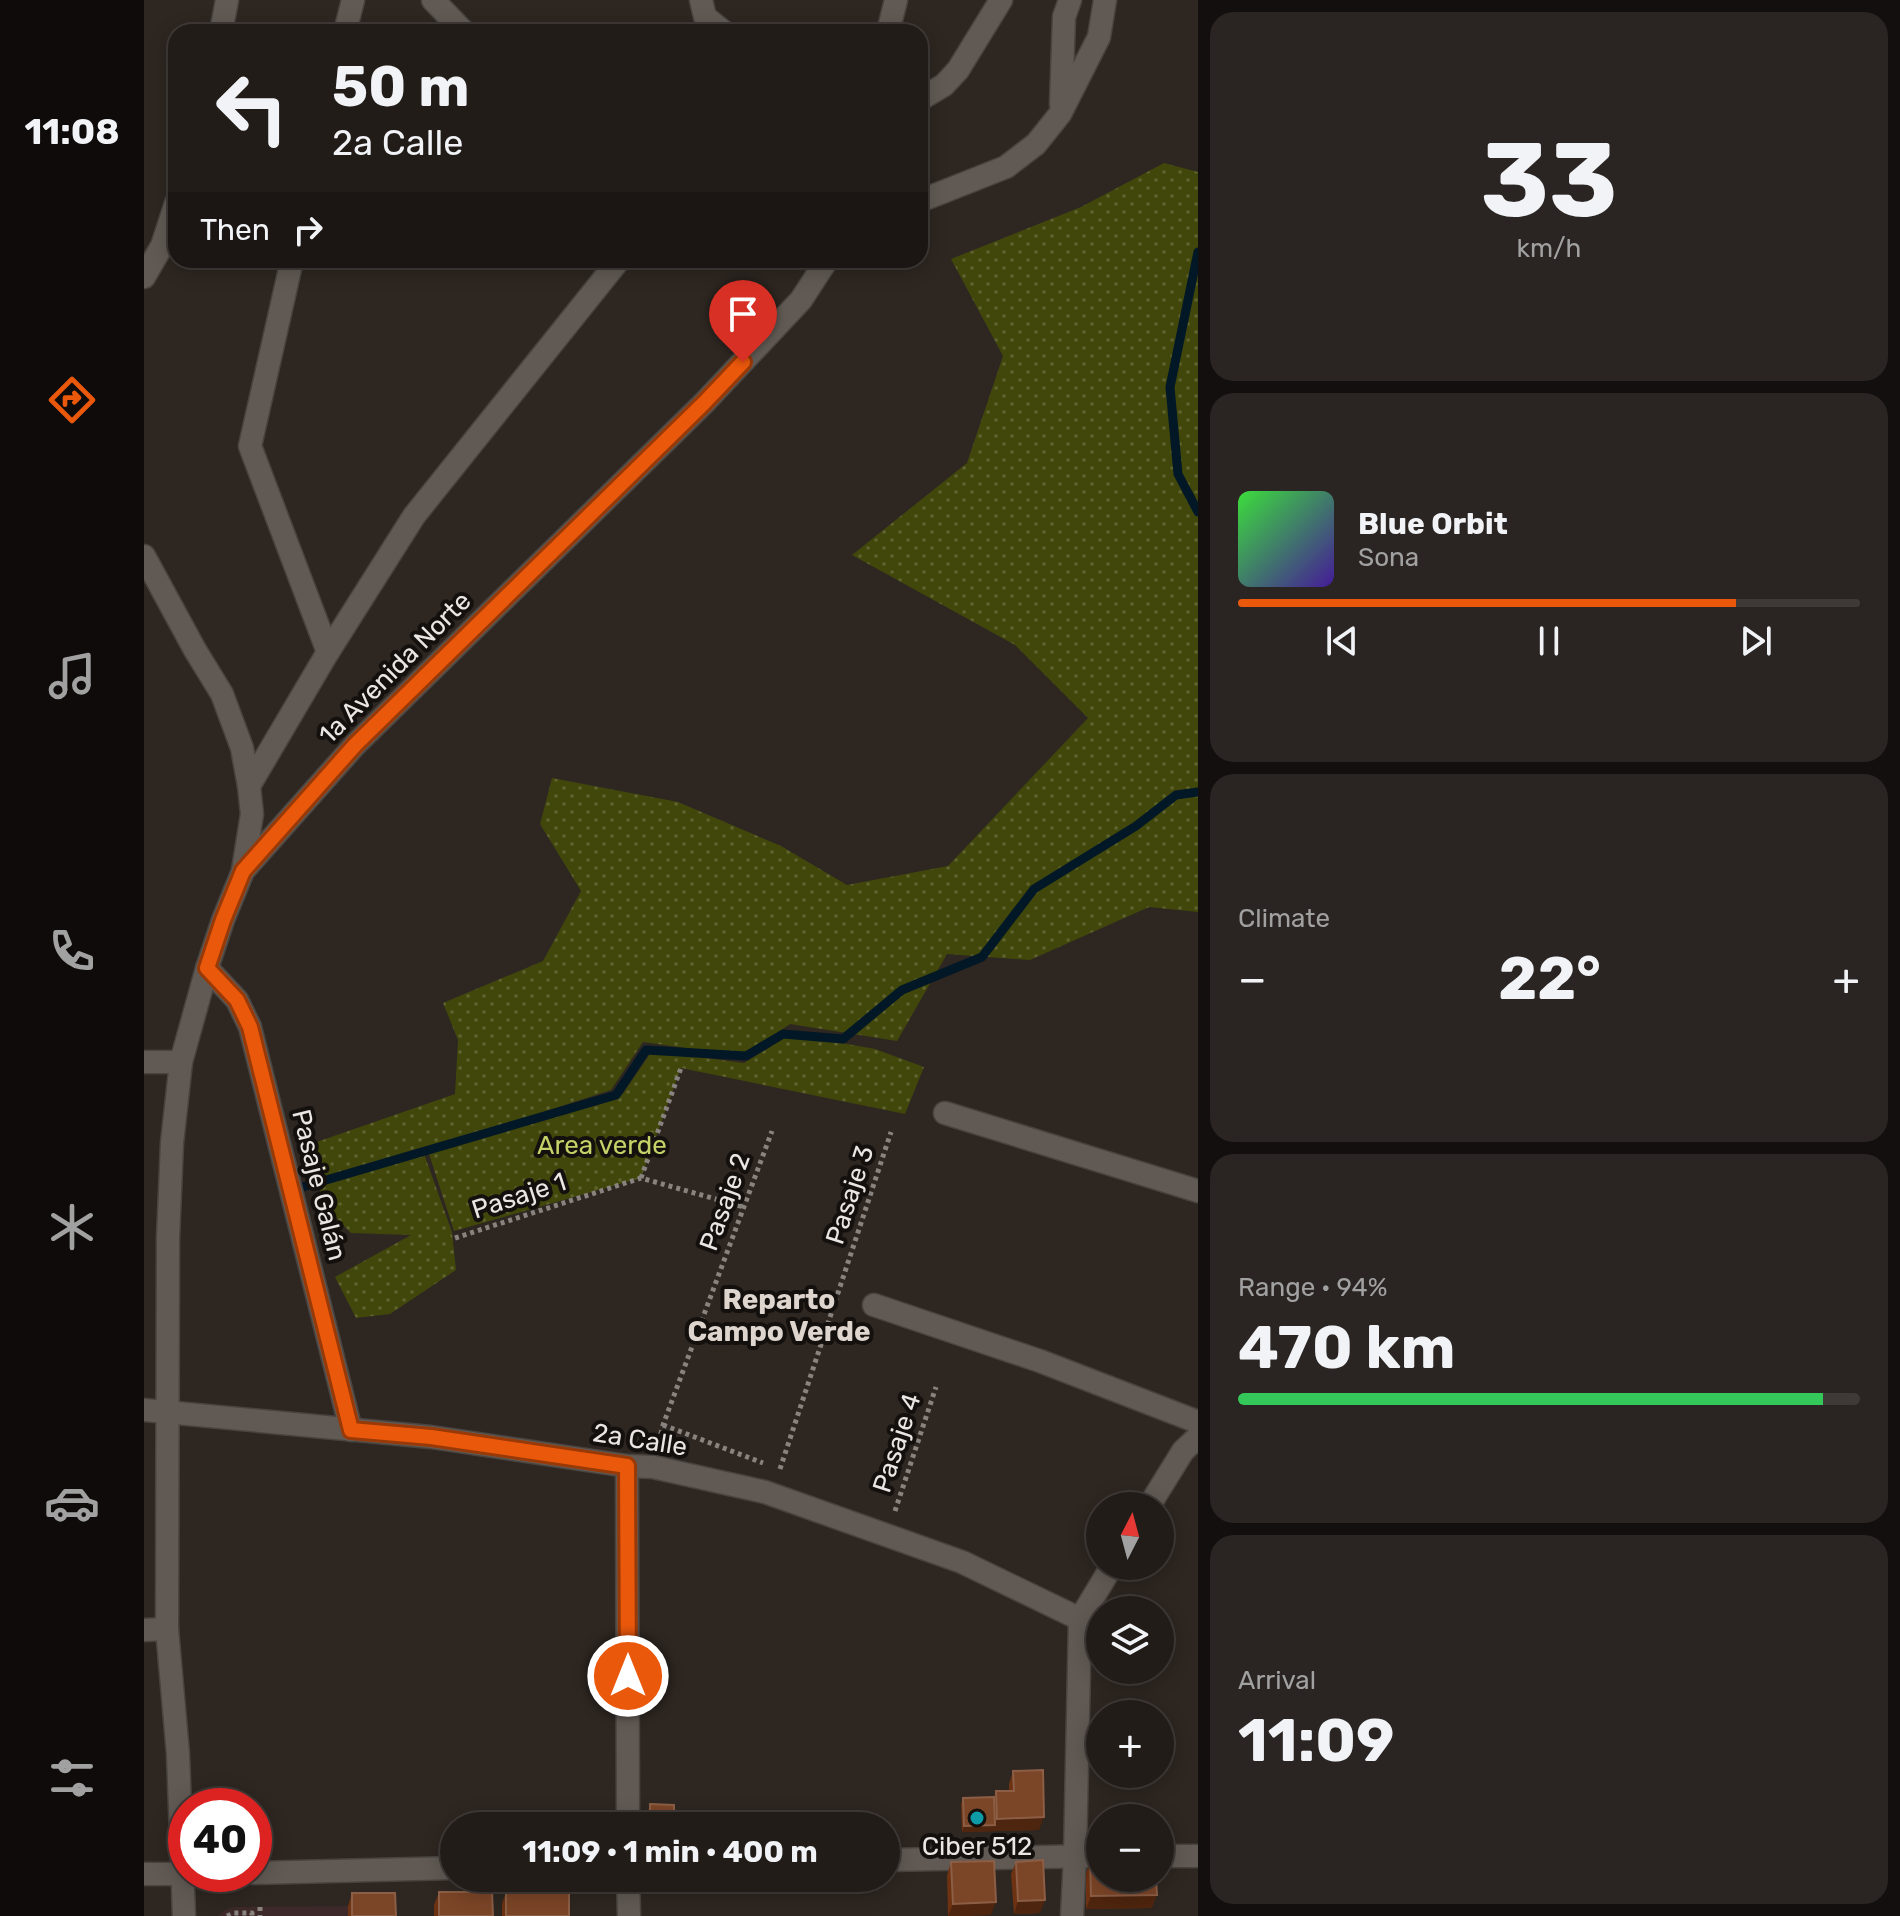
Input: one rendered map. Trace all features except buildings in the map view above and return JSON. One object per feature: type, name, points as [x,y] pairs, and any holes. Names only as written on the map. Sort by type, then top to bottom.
[{"type":"street","points":[[222,24],[227,0]]},
{"type":"street","points":[[347,24],[353,0]]},
{"type":"street","points":[[433,0],[456,24]]},
{"type":"street","points":[[701,0],[705,17],[714,24]]},
{"type":"street","points":[[890,24],[896,0]]},
{"type":"street","points":[[928,93],[944,85],[958,70],[1001,0]]},
{"type":"street","points":[[1060,114],[1064,17],[1070,0]]},
{"type":"street","points":[[928,198],[1006,167],[1036,144],[1060,114],[1099,37],[1105,0]]},
{"type":"street","points":[[144,277],[162,246],[168,228]]},
{"type":"street","points":[[290,268],[250,446],[328,652]]},
{"type":"street","points":[[249,786],[328,652],[414,516],[613,268]]},
{"type":"street","name":"1a Avenida Norte","points":[[179,1788],[167,1629],[168,1238],[172,1143],[181,1062],[207,968],[243,871],[355,745],[704,403],[801,300],[822,268]]},
{"type":"street","points":[[144,556],[222,694],[242,748],[252,814],[243,871]]},
{"type":"street","name":"Pasaje Galán","points":[[207,968],[237,1000],[250,1027],[351,1430]]},
{"type":"street","points":[[144,1062],[181,1062]]},
{"type":"street","points":[[945,1113],[1198,1191]]},
{"type":"street","points":[[874,1305],[1040,1361],[1198,1422]]},
{"type":"street","name":"2a Calle","points":[[144,1410],[431,1437],[627,1466],[653,1467],[765,1492],[962,1562],[1080,1619]]},
{"type":"street","points":[[1158,1492],[1183,1451],[1198,1437]]},
{"type":"street","points":[[627,1466],[628,1812]]},
{"type":"street","points":[[1072,1916],[1080,1619],[1104,1580]]},
{"type":"street","points":[[144,1630],[167,1629]]},
{"type":"street","points":[[900,1860],[1086,1856]]},
{"type":"street","points":[[1174,1856],[1198,1856]]},
{"type":"street","points":[[272,1873],[440,1868]]},
{"type":"street","points":[[144,1874],[168,1875]]},
{"type":"street","name":"1a Avenida Norte","points":[[183,1892],[184,1916]]},
{"type":"street","points":[[628,1892],[629,1916]]},
{"type":"path","points":[[681,1068],[641,1178],[744,1207]]},
{"type":"path","name":"Pasaje 2","points":[[653,1467],[663,1425],[772,1131]]},
{"type":"path","name":"Pasaje 3","points":[[663,1425],[781,1469],[891,1132]]},
{"type":"path","name":"Pasaje 1","points":[[455,1238],[641,1178]]},
{"type":"path","name":"Pasaje 4","points":[[895,1512],[936,1387]]},
{"type":"path","points":[[260,1907],[260,1916]]},
{"type":"path","points":[[227,1916],[234,1913],[252,1913],[252,1916]]},
{"type":"shaded area","points":[[348,1906],[348,1916],[218,1916],[234,1907]]},
{"type":"green space","points":[[1164,163],[1198,172],[1198,912],[1149,907],[1030,960],[947,954],[897,1041],[790,1024],[743,1056],[643,1042],[611,1090],[423,1151],[452,1232],[456,1270],[390,1314],[356,1318],[335,1277],[411,1235],[351,1233],[324,1206],[308,1145],[455,1094],[458,1040],[443,1003],[543,961],[581,891],[540,824],[552,778],[678,802],[781,846],[847,885],[948,866],[1088,718],[1015,645],[852,555],[967,463],[1003,356],[951,259],[1081,207]]},
{"type":"green space","name":"Area verde","points":[[791,1034],[875,1049],[924,1067],[905,1114],[681,1068],[641,1178],[454,1231],[429,1154],[622,1095],[652,1051],[744,1063]]},
{"type":"waterway","points":[[1198,252],[1170,387],[1178,474],[1198,512]]},
{"type":"waterway","points":[[299,1188],[616,1095],[646,1050],[746,1056],[783,1034],[843,1039],[902,990],[982,957],[1034,889],[1136,826],[1176,795],[1198,792]]},
{"type":"place","name":"Ciber 512","points":[[977,1818]]},
{"type":"district","name":"Reparto Campo Verde","points":[[779,1315]]},
{"type":"route","points":[[628,1676],[627,1466],[431,1437],[351,1430],[250,1027],[237,1000],[207,968],[243,871],[355,745],[743,362]]}]
